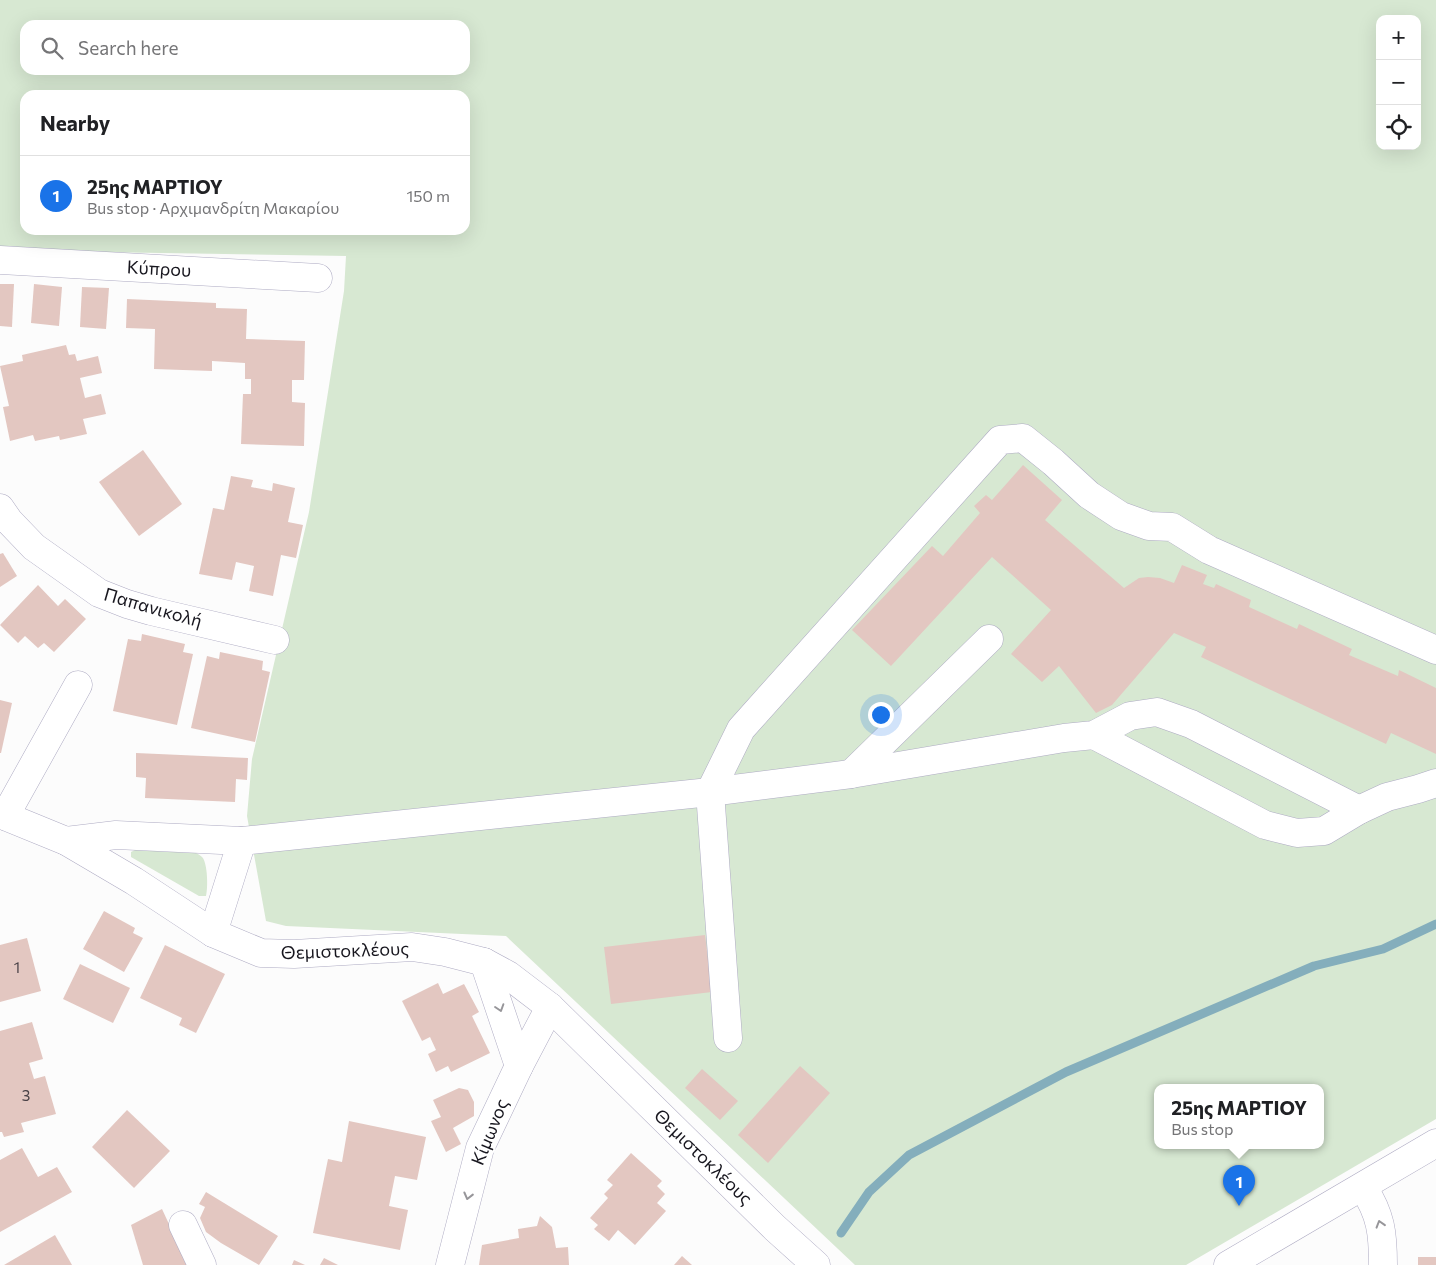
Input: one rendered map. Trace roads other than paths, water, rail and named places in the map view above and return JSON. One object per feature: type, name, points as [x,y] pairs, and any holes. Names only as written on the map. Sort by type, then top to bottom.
[{"type":"street","name":"Κύπρου","points":[[0,260],[318,278]]},
{"type":"street","points":[[728,1038],[710,792],[740,729],[1000,440],[1023,438],[1089,495],[1121,516],[1149,526],[1172,528],[1210,550],[1436,650]]},
{"type":"street","name":"Παπανικολή","points":[[0,508],[9,521],[34,547],[99,593],[143,608],[275,640]]},
{"type":"street","points":[[851,774],[989,639]]},
{"type":"street","points":[[2,815],[78,686]]},
{"type":"street","points":[[66,841],[116,835],[242,841],[710,792],[851,774],[1064,738],[1094,735],[1130,716],[1157,712],[1192,724],[1359,810]]},
{"type":"street","points":[[1094,735],[1265,825],[1296,832],[1324,830],[1387,797],[1436,782]]},
{"type":"street","name":"Θεμιστοκλέους","points":[[2,815],[66,841],[213,932],[262,954],[412,947],[445,952],[484,962],[508,975],[550,1007],[768,1221],[816,1265]]},
{"type":"street","points":[[213,932],[242,841]]},
{"type":"street","points":[[484,962],[519,1066]]},
{"type":"street","name":"Κίμωνος","points":[[450,1265],[480,1148],[519,1066],[550,1007]]},
{"type":"street","points":[[1228,1265],[1436,1144]]},
{"type":"street","points":[[1363,1187],[1374,1203],[1383,1232],[1384,1265]]},
{"type":"street","points":[[183,1225],[202,1265]]},
{"type":"waterway","points":[[841,1233],[869,1192],[909,1155],[1066,1072],[1314,966],[1383,949],[1436,924]]},
{"type":"place","name":"25ης ΜΑΡΤΙΟΥ","points":[[1239,1206]]}]
